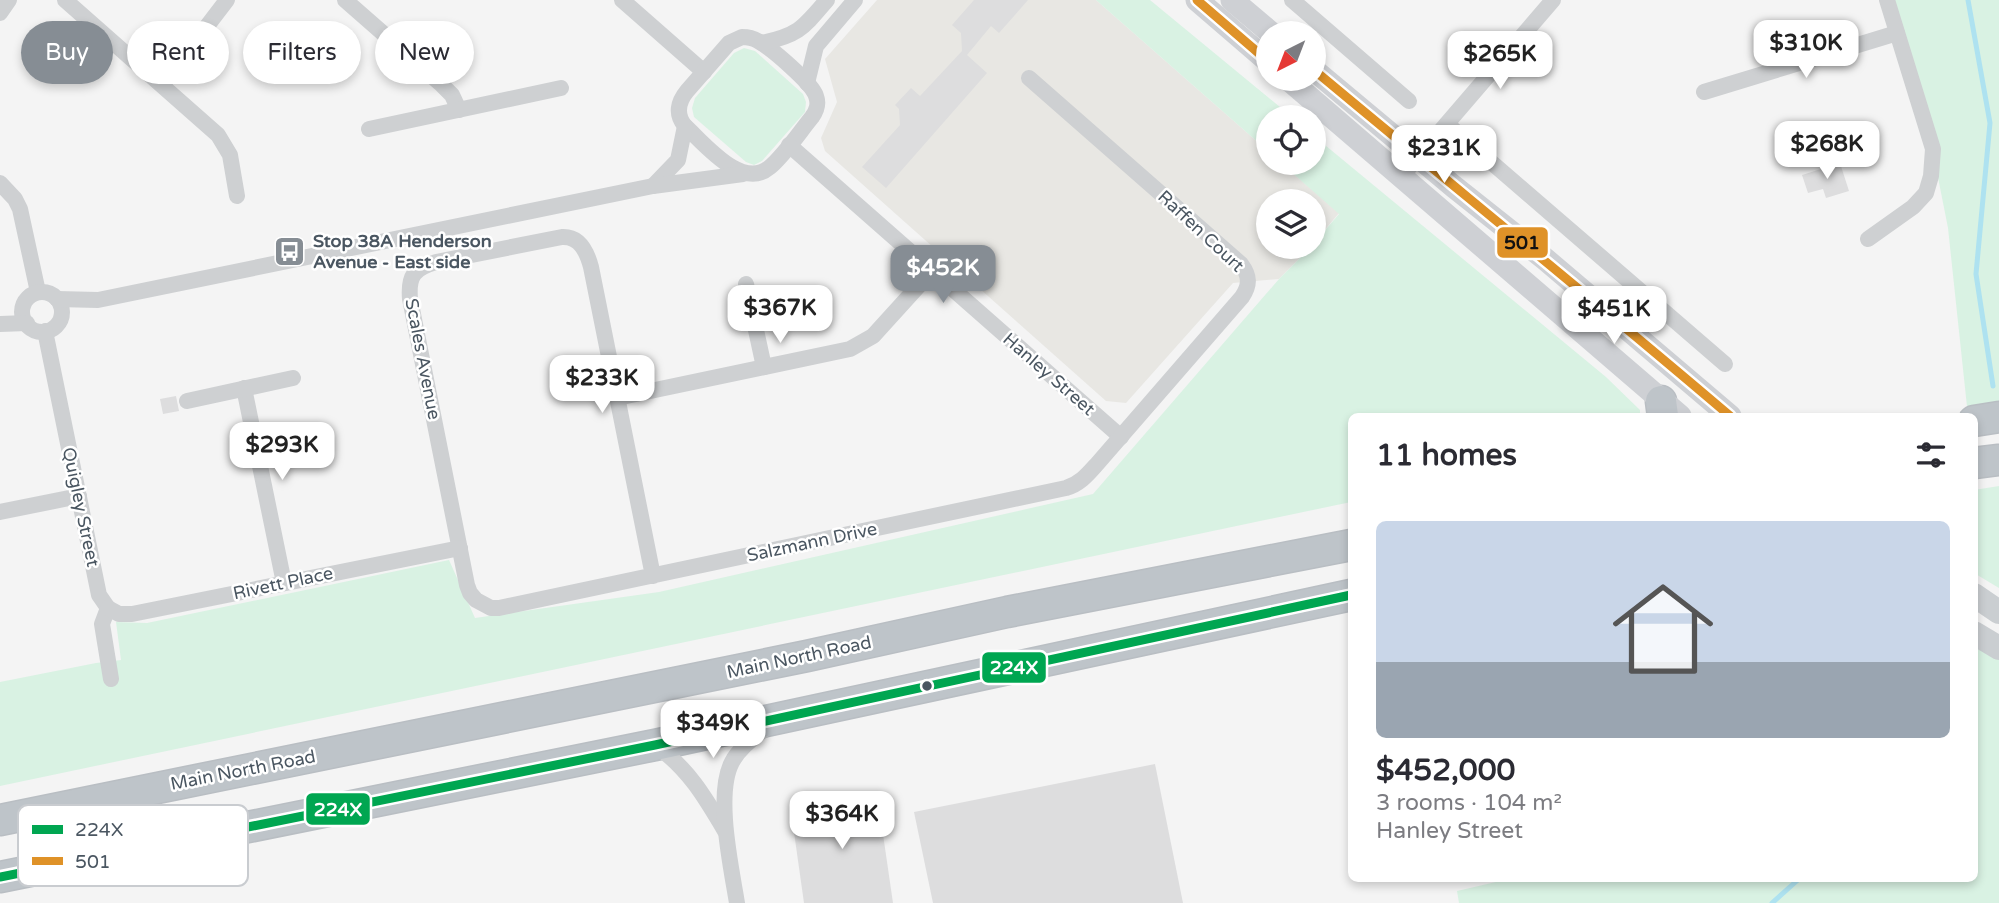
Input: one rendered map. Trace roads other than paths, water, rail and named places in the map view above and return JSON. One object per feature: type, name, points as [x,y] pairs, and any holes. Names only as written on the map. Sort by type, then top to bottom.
[{"type":"highway","points":[[1978,420],[1999,417]]},
{"type":"highway","points":[[1978,463],[1999,460]]},
{"type":"highway","name":"Main North Road","points":[[74,805],[753,667],[1007,612],[1348,546]]},
{"type":"highway","points":[[248,827],[776,720],[1348,596]]},
{"type":"highway","name":"Main North Road","points":[[0,820],[18,816]]},
{"type":"highway","points":[[0,877],[18,873]]},
{"type":"main road","points":[[1196,0],[1256,51]]},
{"type":"main road","points":[[1232,0],[1257,21]]},
{"type":"main road","points":[[1326,80],[1418,158],[1545,259],[1726,413]]},
{"type":"main road","points":[[1302,91],[1668,411]]},
{"type":"main road","points":[[1978,598],[1999,612]]},
{"type":"main road","points":[[1978,635],[1999,648]]},
{"type":"street","points":[[0,13],[9,0]]},
{"type":"street","points":[[65,0],[212,128],[226,145],[230,155],[237,197]]},
{"type":"street","points":[[162,85],[227,0]]},
{"type":"street","points":[[345,0],[442,85],[452,95],[459,110]]},
{"type":"street","points":[[622,0],[704,72]]},
{"type":"street","points":[[762,43],[797,33],[828,0]]},
{"type":"street","points":[[807,83],[816,46],[855,0]]},
{"type":"street","points":[[1292,0],[1409,101]]},
{"type":"street","points":[[1401,177],[1553,0]]},
{"type":"street","points":[[1868,239],[1913,207],[1926,193],[1931,176],[1933,149],[1886,0]]},
{"type":"street","points":[[1704,93],[1897,33]]},
{"type":"street","points":[[57,299],[98,300],[653,186],[760,173],[770,167],[817,108],[816,95],[807,83],[762,43],[749,37],[734,39],[681,98],[679,105],[680,119],[685,126],[725,162],[743,174]]},
{"type":"street","name":"Raffen Court","points":[[1029,78],[1241,264],[1249,279],[1248,288],[1242,297],[1121,437]]},
{"type":"street","points":[[369,129],[561,88]]},
{"type":"street","points":[[1447,124],[1725,364]]},
{"type":"street","points":[[653,186],[674,167],[685,126]]},
{"type":"street","name":"Hanley Street","points":[[789,145],[1121,437]]},
{"type":"street","points":[[0,183],[20,209],[38,292]]},
{"type":"street","name":"Scales Avenue","points":[[483,605],[470,593],[460,548],[410,299],[411,278],[421,267],[436,262],[562,237],[576,240],[582,245],[589,259],[617,398]]},
{"type":"street","points":[[653,576],[617,398],[850,349],[873,336],[932,271]]},
{"type":"street","points":[[746,284],[764,367]]},
{"type":"street","points":[[0,315],[23,305],[38,292],[49,293],[57,299],[62,307],[61,318],[57,325],[45,331],[36,331],[27,323],[23,305]]},
{"type":"street","points":[[61,318],[98,300]]},
{"type":"street","points":[[0,324],[27,323]]},
{"type":"street","name":"Quigley Street","points":[[45,331],[99,595],[108,608],[102,624],[111,679]]},
{"type":"street","points":[[187,401],[293,378]]},
{"type":"street","points":[[244,388],[284,583]]},
{"type":"street","name":"Salzmann Drive","points":[[483,605],[499,608],[1066,488],[1085,477],[1121,437]]},
{"type":"street","points":[[0,512],[79,496]]},
{"type":"street","name":"Rivett Place","points":[[108,608],[128,615],[460,548]]},
{"type":"street","points":[[737,903],[727,833],[724,781],[744,746],[776,720]]},
{"type":"street","points":[[654,745],[678,762],[689,775],[727,833]]},
{"type":"waterway","points":[[1968,0],[1990,123],[1976,274],[1993,386]]},
{"type":"waterway","points":[[1772,903],[1796,882]]},
{"type":"place","name":"Stop 38A Henderson Avenue - East side","points":[[290,251]]}]
